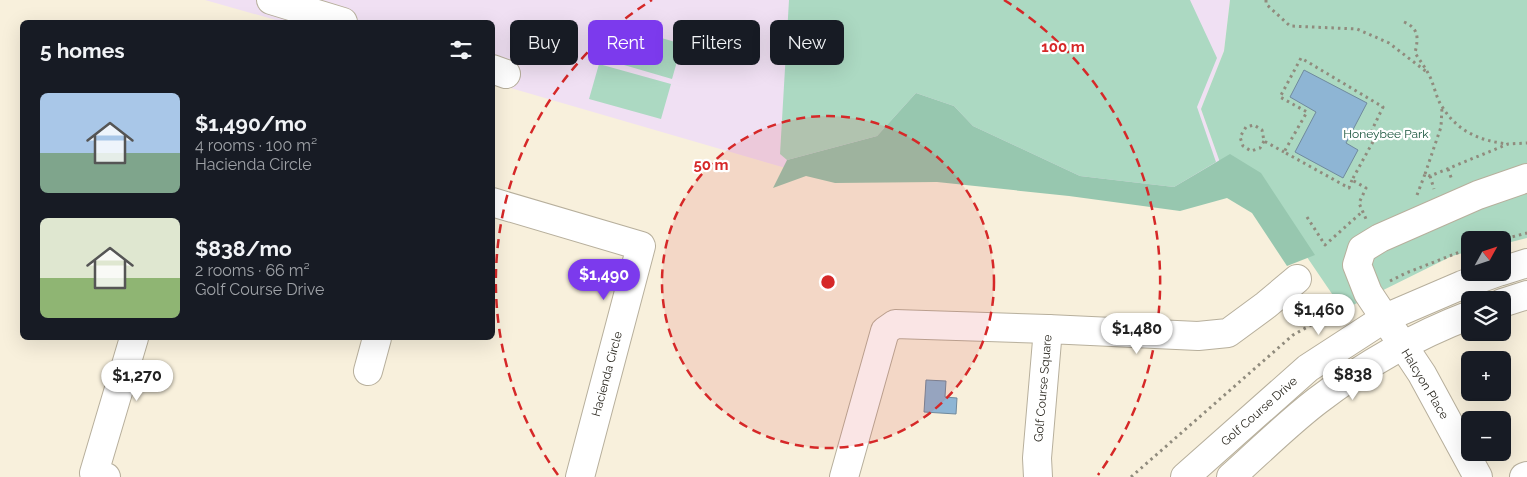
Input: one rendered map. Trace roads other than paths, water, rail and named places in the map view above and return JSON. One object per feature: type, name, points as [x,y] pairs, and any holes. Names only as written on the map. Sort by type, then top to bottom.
[{"type":"street","points":[[271,0],[336,20]]},
{"type":"street","name":"Halcyon Place","points":[[1478,477],[1422,374],[1368,293],[1357,265],[1362,249],[1380,238],[1478,195],[1527,178]]},
{"type":"street","name":"Hacienda Circle","points":[[495,203],[641,246],[580,477]]},
{"type":"street","points":[[1511,268],[1527,263]]},
{"type":"street","name":"Golf Course Square","points":[[1038,477],[1037,458],[1048,329],[1198,336],[1228,333],[1297,279]]},
{"type":"street","name":"Golf Course Drive","points":[[1185,477],[1308,368],[1386,318],[1473,281]]},
{"type":"street","points":[[1511,300],[1527,296]]},
{"type":"street","points":[[1231,477],[1316,401],[1369,364],[1402,346],[1461,319]]},
{"type":"street","points":[[844,477],[885,331],[896,324],[1048,329]]},
{"type":"street","points":[[106,477],[94,473],[133,340]]},
{"type":"street","points":[[368,371],[376,340]]},
{"type":"water","points":[[1304,70],[1367,103],[1346,143],[1358,150],[1343,178],[1295,152],[1316,112],[1290,97]]},
{"type":"water","points":[[926,380],[946,381],[945,397],[957,398],[956,414],[924,412]]},
{"type":"park label","name":"Honeybee Park","points":[[1386,134]]}]
